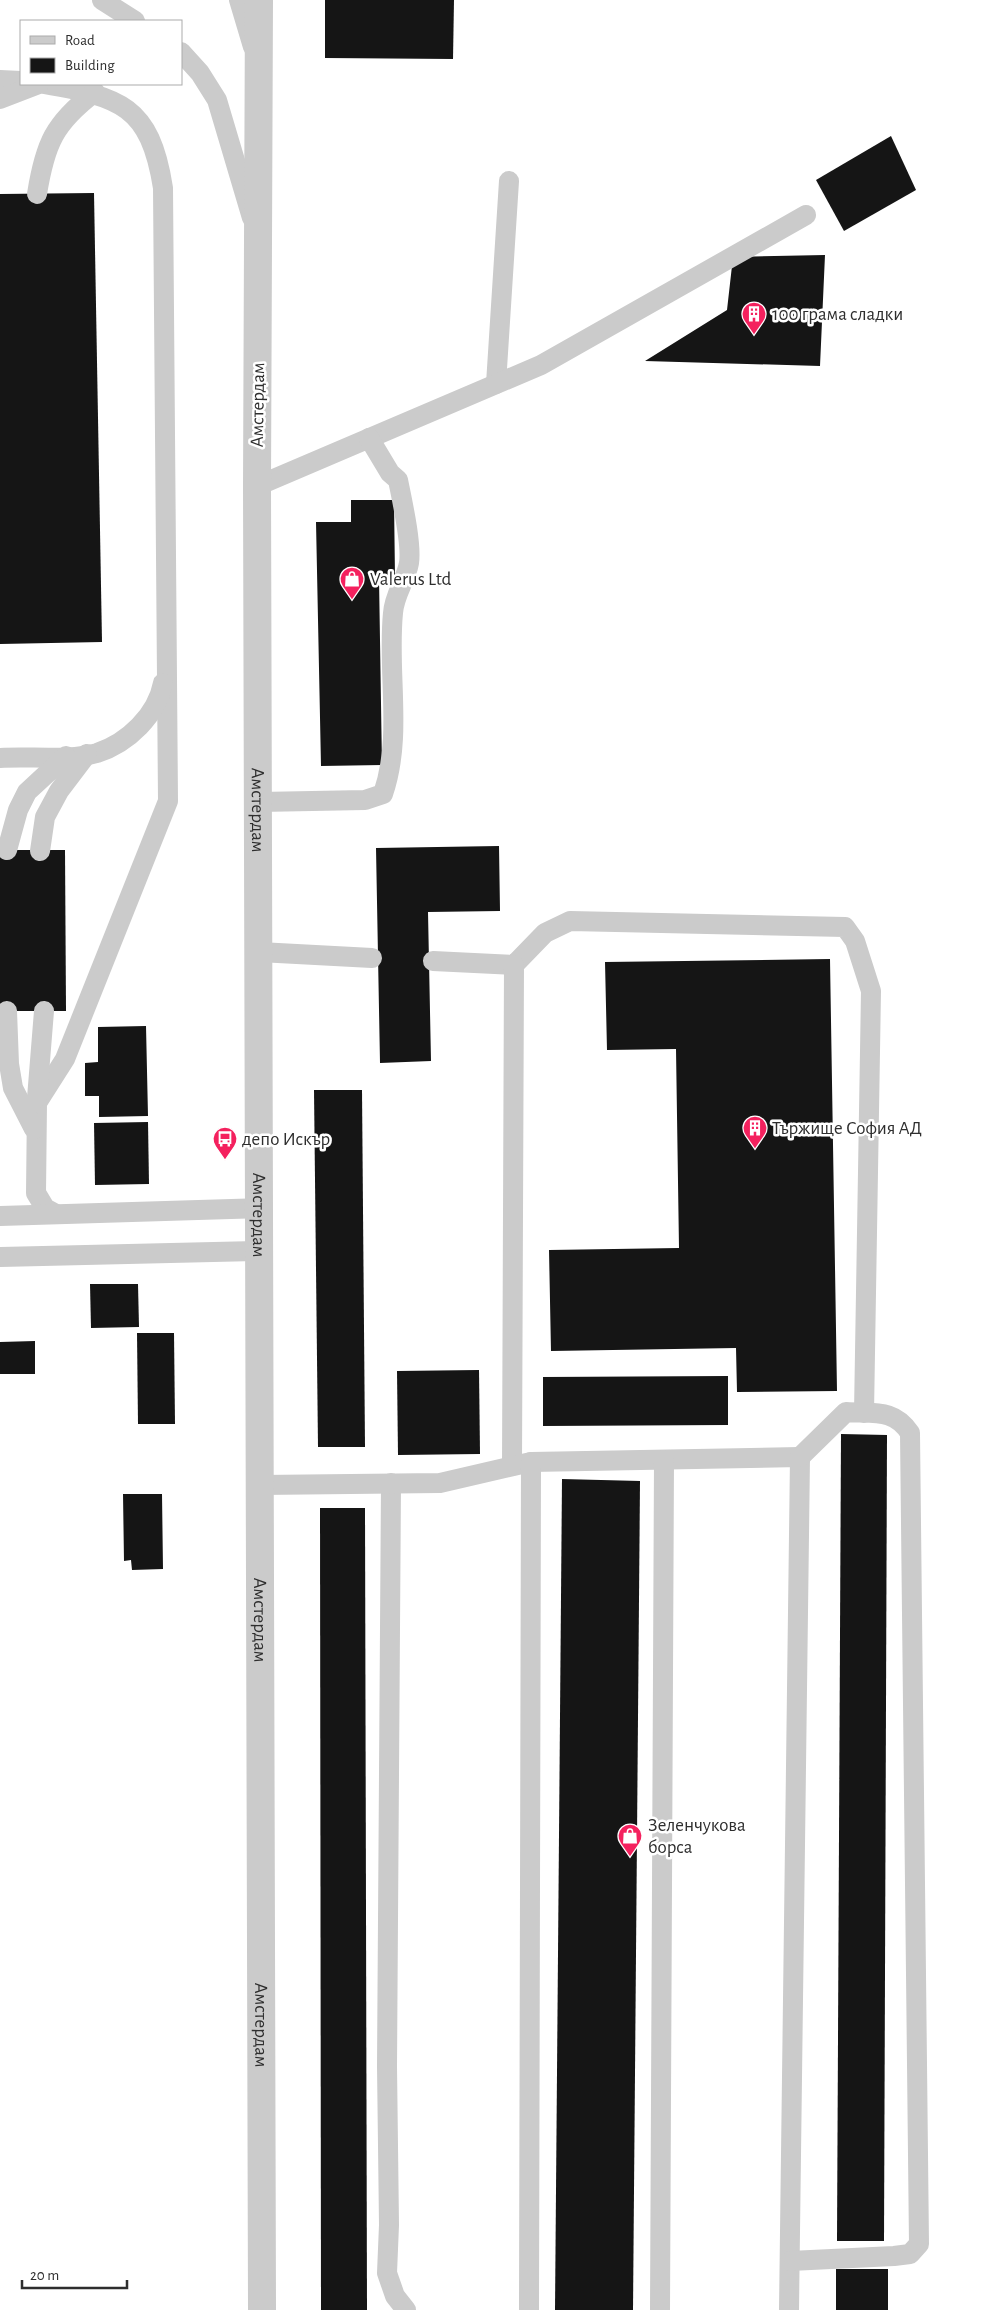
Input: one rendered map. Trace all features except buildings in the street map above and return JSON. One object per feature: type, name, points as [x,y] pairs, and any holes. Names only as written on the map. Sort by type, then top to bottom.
[{"type":"street","name":"Амстердам","points":[[259,0],[257,486],[261,1208],[262,2310]]},
{"type":"lane","points":[[102,0],[134,20]]},
{"type":"lane","points":[[239,0],[259,66]]},
{"type":"lane","points":[[182,53],[200,73],[217,100],[259,244]]},
{"type":"lane","points":[[0,80],[20,82]]},
{"type":"lane","points":[[0,99],[36,85]]},
{"type":"lane","points":[[37,1102],[65,1060],[168,801],[163,188],[160,164],[152,141],[140,122],[123,105],[95,92],[50,85]]},
{"type":"lane","points":[[37,194],[41,168],[49,142],[62,120],[95,92]]},
{"type":"lane","points":[[496,384],[509,181]]},
{"type":"lane","points":[[257,486],[541,365],[806,214]]},
{"type":"lane","points":[[259,802],[365,800],[383,794],[389,776],[393,740],[393,611],[409,562],[406,524],[398,480],[390,473],[370,438]]},
{"type":"lane","points":[[5,755],[66,756],[96,753],[124,740],[146,720],[161,693],[166,664]]},
{"type":"lane","points":[[40,851],[45,816],[60,791],[87,754]]},
{"type":"lane","points":[[7,850],[18,810],[27,792],[66,756]]},
{"type":"lane","points":[[528,2310],[521,1464],[514,965],[544,933],[570,921],[845,927],[855,941],[871,991],[864,1413]]},
{"type":"lane","points":[[259,952],[372,958]]},
{"type":"lane","points":[[433,961],[514,965]]},
{"type":"lane","points":[[7,1011],[9,1064],[13,1088],[35,1131]]},
{"type":"lane","points":[[44,1011],[35,1131],[36,1193],[45,1208],[56,1214]]},
{"type":"lane","points":[[0,1216],[261,1208]]},
{"type":"lane","points":[[0,1257],[261,1251]]},
{"type":"lane","points":[[261,1485],[440,1483],[521,1464],[800,1457],[846,1412],[888,1414],[902,1421],[910,1433],[919,2244],[910,2254],[790,2261]]},
{"type":"lane","points":[[789,2310],[800,1457]]},
{"type":"lane","points":[[660,2310],[664,1460]]},
{"type":"lane","points":[[392,1483],[387,2056],[389,2225],[387,2272],[395,2296],[406,2310]]},
{"type":"place","name":"100 грама сладки","points":[[754,335]]},
{"type":"place","name":"Valerus Ltd","points":[[352,600]]},
{"type":"place","name":"Тържище София АД","points":[[755,1149]]},
{"type":"place","name":"депо Искър","points":[[225,1160]]},
{"type":"place","name":"Зеленчукова борса","points":[[630,1857]]}]
